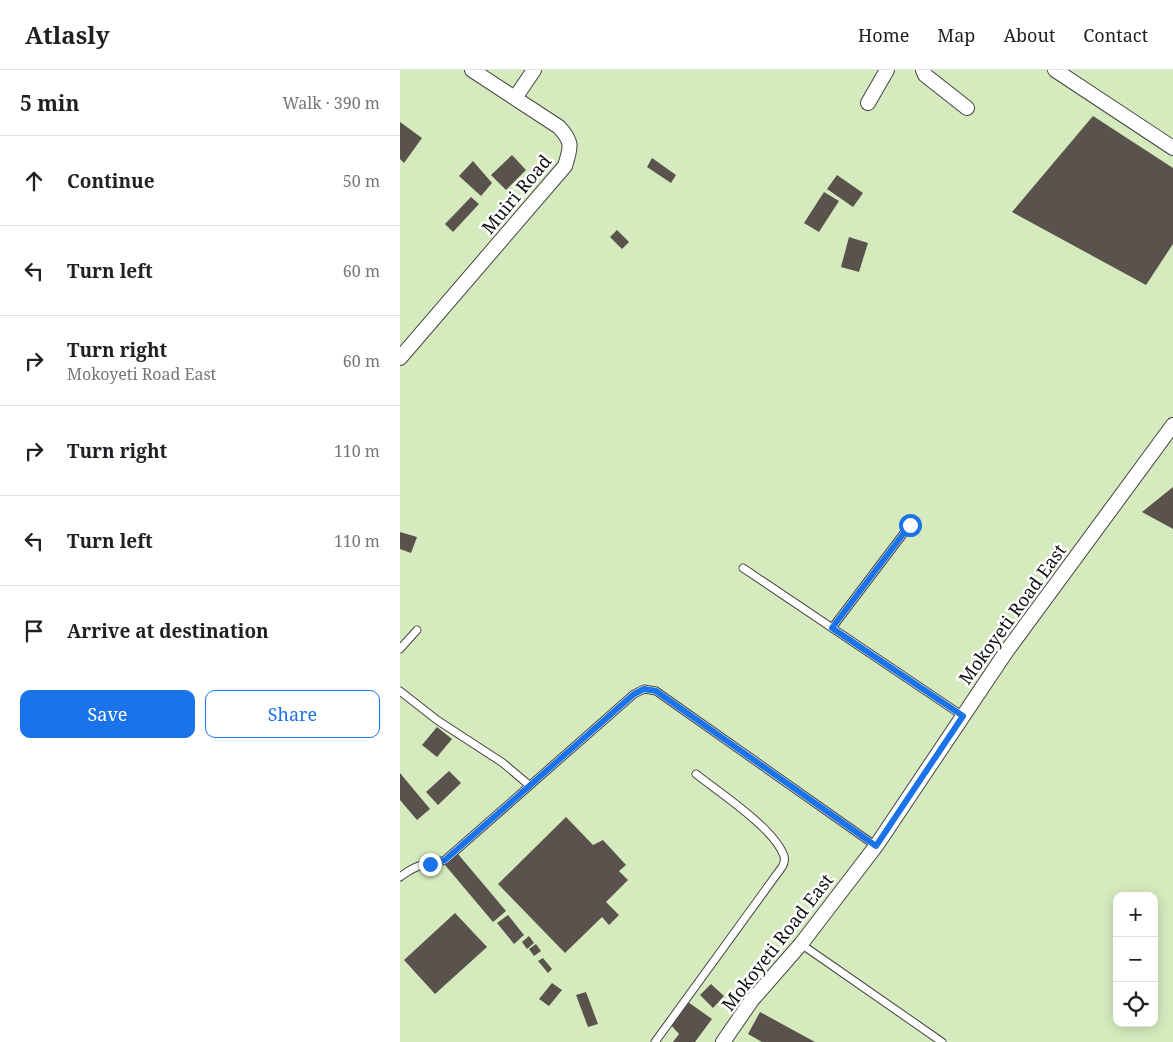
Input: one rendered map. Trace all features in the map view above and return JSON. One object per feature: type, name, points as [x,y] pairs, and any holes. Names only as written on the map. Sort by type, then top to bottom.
[{"type":"street","name":"Muiri Road","points":[[400,358],[565,166],[570,152],[569,137],[559,127],[472,70]]},
{"type":"street","points":[[515,98],[534,70]]},
{"type":"street","points":[[868,103],[887,70]]},
{"type":"street","points":[[922,70],[925,75],[967,108]]},
{"type":"street","points":[[1055,70],[1173,148]]},
{"type":"street","name":"Mokoyeti Road East","points":[[723,1042],[752,1000],[801,944],[876,846],[1006,652],[1173,425]]},
{"type":"lane","points":[[832,628],[910,525]]},
{"type":"lane","points":[[743,568],[963,716]]},
{"type":"lane","points":[[400,649],[417,630]]},
{"type":"lane","points":[[400,877],[422,865],[445,860],[634,694],[644,689],[656,691],[876,846]]},
{"type":"lane","points":[[400,691],[438,720],[503,763],[529,785]]},
{"type":"lane","points":[[655,1042],[785,861],[773,838],[761,825],[696,774]]},
{"type":"lane","points":[[801,944],[942,1042]]},
{"type":"green space","points":[[400,70],[1173,70],[1173,1042],[400,1042]]},
{"type":"building","points":[[1093,116],[1173,168],[1173,244],[1146,285],[1012,212]]},
{"type":"building","points":[[400,122],[422,138],[404,163],[400,159]]},
{"type":"building","points":[[512,155],[526,170],[506,190],[491,175]]},
{"type":"building","points":[[652,158],[676,175],[671,183],[647,167]]},
{"type":"building","points":[[473,161],[492,183],[481,196],[459,176]]},
{"type":"building","points":[[837,175],[863,193],[853,207],[827,189]]},
{"type":"building","points":[[824,192],[839,201],[819,232],[804,223]]},
{"type":"building","points":[[471,197],[479,204],[453,232],[445,224]]},
{"type":"building","points":[[617,230],[629,242],[622,249],[610,237]]},
{"type":"building","points":[[849,237],[868,243],[859,272],[841,267]]},
{"type":"building","points":[[1173,487],[1173,529],[1142,512]]},
{"type":"building","points":[[400,532],[417,537],[411,553],[400,549]]},
{"type":"building","points":[[437,727],[452,739],[437,757],[422,745]]},
{"type":"building","points":[[449,771],[461,783],[438,805],[426,792]]},
{"type":"building","points":[[400,773],[430,809],[417,820],[400,800]]},
{"type":"building","points":[[566,817],[593,845],[603,840],[626,865],[619,871],[628,880],[606,902],[619,915],[609,925],[602,917],[565,953],[498,884]]},
{"type":"building","points":[[458,854],[506,911],[493,922],[445,865]]},
{"type":"building","points":[[455,913],[487,947],[435,994],[404,960]]},
{"type":"building","points":[[508,915],[524,935],[514,944],[497,923]]},
{"type":"building","points":[[529,936],[534,943],[527,949],[522,942]]},
{"type":"building","points":[[536,944],[541,951],[534,956],[529,949]]},
{"type":"building","points":[[543,958],[552,969],[548,973],[538,961]]},
{"type":"building","points":[[552,983],[562,990],[549,1006],[539,999]]},
{"type":"building","points":[[711,984],[724,996],[713,1008],[700,995]]},
{"type":"building","points":[[586,992],[598,1024],[588,1027],[576,995]]},
{"type":"building","points":[[688,1002],[712,1019],[695,1042],[673,1042],[679,1034],[671,1025]]},
{"type":"building","points":[[760,1012],[815,1042],[762,1042],[748,1034]]},
{"type":"route","points":[[430,864],[445,860],[634,694],[644,689],[656,691],[876,846],[963,716],[832,628],[910,525]]}]
